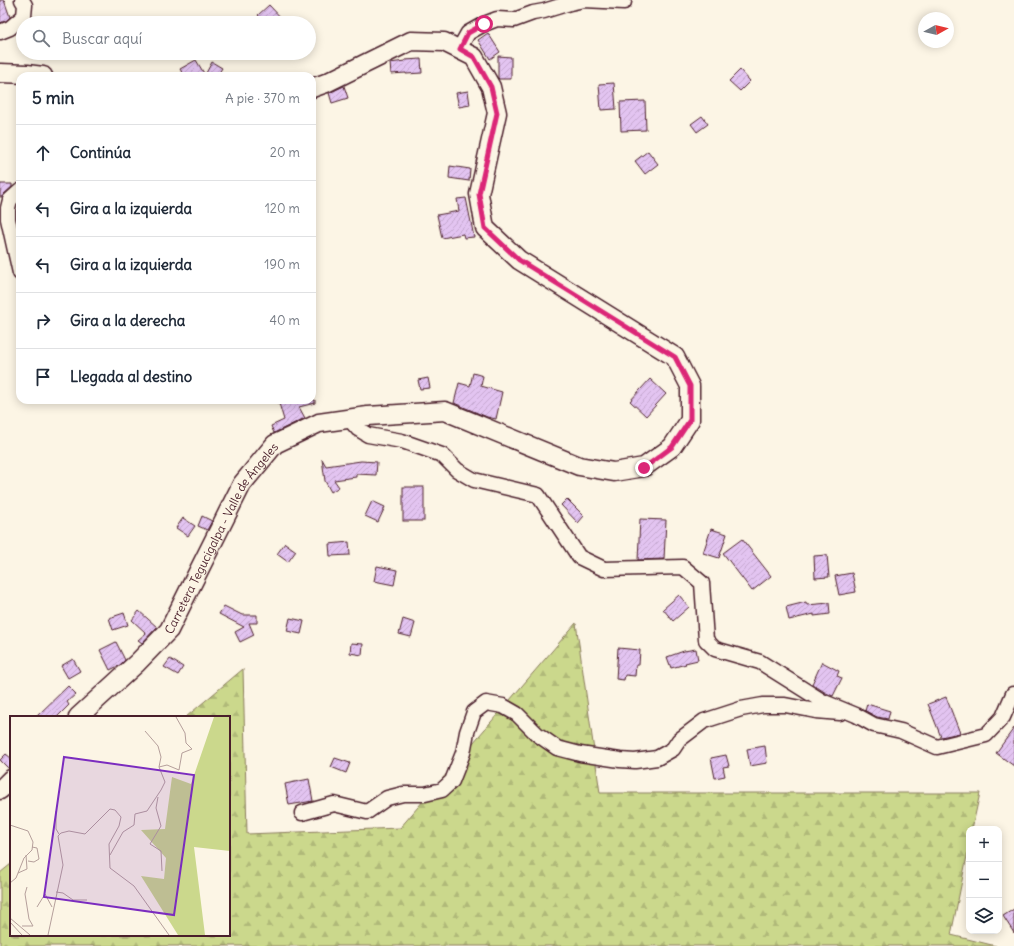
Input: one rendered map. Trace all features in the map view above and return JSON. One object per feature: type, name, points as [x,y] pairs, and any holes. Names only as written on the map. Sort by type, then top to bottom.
[{"type":"main road","name":"Carretera Tegucigalpa - Valle de Ángeles","points":[[79,716],[137,663],[169,630],[242,484],[275,444],[319,423],[368,416],[445,411],[579,466],[614,472],[644,468],[672,447],[690,420],[690,386],[675,357],[519,260],[485,228],[479,194],[497,113],[491,87],[474,57],[444,42],[411,40],[326,84],[316,87]]},
{"type":"main road","points":[[0,73],[16,74]]},
{"type":"main road","points":[[0,790],[10,780]]},
{"type":"street","points":[[22,0],[25,6],[24,16]]},
{"type":"street","points":[[460,49],[468,33],[484,24],[498,19],[514,20],[533,13],[544,12],[584,0],[624,2]]},
{"type":"street","points":[[0,32],[10,28],[16,23]]},
{"type":"street","points":[[16,195],[10,200],[8,208],[8,219],[16,255]]},
{"type":"street","points":[[349,419],[358,430],[368,435],[402,441],[442,455],[457,470],[474,480],[538,495],[579,557],[604,569],[683,566],[702,583],[706,640],[715,649],[760,662],[822,701],[874,724],[901,731],[937,747],[986,735],[1003,717],[1014,694]]},
{"type":"street","points":[[302,812],[334,804],[367,812],[386,798],[402,794],[424,794],[442,790],[452,781],[463,753],[467,732],[474,712],[486,703],[503,706],[517,714],[537,734],[557,748],[580,754],[635,761],[657,758],[673,749],[679,740],[704,721],[741,709],[763,705],[785,705],[816,711],[856,715]]},
{"type":"green space","points":[[576,623],[600,793],[980,793],[973,826],[966,826],[966,861],[951,935],[996,946],[0,946],[0,873],[10,865],[10,936],[230,936],[230,716],[187,716],[243,669],[247,834],[400,828]]},
{"type":"building","points":[[0,0],[4,0],[10,17],[6,21],[0,23]]},
{"type":"building","points":[[269,5],[279,16],[259,16],[258,15]]},
{"type":"building","points":[[488,33],[500,52],[490,59],[478,40]]},
{"type":"building","points":[[498,56],[511,57],[511,79],[498,78]]},
{"type":"building","points":[[421,59],[422,73],[391,74],[390,63]]},
{"type":"building","points":[[196,60],[203,72],[182,72],[180,69]]},
{"type":"building","points":[[212,62],[222,68],[220,72],[207,72]]},
{"type":"building","points":[[740,70],[750,81],[740,91],[729,81]]},
{"type":"building","points":[[614,83],[616,109],[601,110],[599,84]]},
{"type":"building","points":[[344,86],[348,98],[332,103],[329,93]]},
{"type":"building","points":[[468,91],[470,105],[459,107],[456,93]]},
{"type":"building","points":[[645,101],[646,130],[621,131],[620,102]]},
{"type":"building","points":[[702,116],[708,124],[697,132],[691,124]]},
{"type":"building","points":[[648,151],[658,164],[645,174],[635,161]]},
{"type":"building","points":[[450,166],[470,169],[469,181],[449,178]]},
{"type":"building","points":[[0,184],[12,184],[12,187],[2,197],[0,197]]},
{"type":"building","points":[[466,198],[474,237],[464,238],[463,234],[442,238],[437,215],[459,211],[457,199]]},
{"type":"building","points":[[473,373],[483,376],[481,386],[502,392],[496,419],[487,417],[454,403],[459,383],[470,386]]},
{"type":"building","points":[[428,378],[430,388],[420,389],[418,380]]},
{"type":"building","points":[[650,379],[666,394],[646,416],[630,401]]},
{"type":"building","points":[[279,404],[311,404],[299,407],[305,418],[274,433],[271,426],[284,420]]},
{"type":"building","points":[[322,459],[326,466],[361,461],[377,462],[376,475],[356,474],[356,477],[334,480],[339,487],[331,492],[325,481]]},
{"type":"building","points":[[403,487],[424,487],[424,521],[403,521]]},
{"type":"building","points":[[567,499],[584,516],[578,523],[561,505]]},
{"type":"building","points":[[372,501],[385,507],[378,522],[365,516]]},
{"type":"building","points":[[202,516],[212,521],[207,530],[198,526]]},
{"type":"building","points":[[183,518],[195,526],[188,536],[176,528]]},
{"type":"building","points":[[640,519],[666,520],[664,559],[638,560]]},
{"type":"building","points":[[711,529],[727,534],[719,558],[703,553]]},
{"type":"building","points":[[742,539],[771,576],[752,591],[723,553]]},
{"type":"building","points":[[349,542],[350,555],[330,556],[329,544]]},
{"type":"building","points":[[285,543],[296,551],[288,562],[277,554]]},
{"type":"building","points":[[827,555],[829,577],[815,578],[814,556]]},
{"type":"building","points":[[377,566],[397,570],[394,585],[374,581]]},
{"type":"building","points":[[852,573],[856,592],[839,595],[835,576]]},
{"type":"building","points":[[679,595],[689,607],[673,621],[663,609]]},
{"type":"building","points":[[806,602],[807,605],[829,603],[830,614],[814,616],[814,614],[789,620],[786,607]]},
{"type":"building","points":[[224,606],[242,615],[257,615],[257,623],[249,623],[254,635],[240,642],[235,632],[244,627],[219,614]]},
{"type":"building","points":[[139,611],[157,627],[142,643],[138,640],[146,633],[132,620]]},
{"type":"building","points":[[124,613],[128,625],[113,630],[109,618]]},
{"type":"building","points":[[290,618],[304,621],[301,634],[287,631]]},
{"type":"building","points":[[403,619],[415,623],[411,637],[399,634]]},
{"type":"building","points":[[116,642],[125,660],[120,665],[110,670],[100,650]]},
{"type":"building","points":[[351,643],[363,644],[362,655],[350,653]]},
{"type":"building","points":[[618,648],[640,650],[639,665],[636,665],[635,676],[625,675],[624,680],[616,679]]},
{"type":"building","points":[[696,649],[698,660],[671,668],[667,657],[684,651]]},
{"type":"building","points":[[73,659],[80,671],[68,678],[61,666]]},
{"type":"building","points":[[170,659],[183,667],[178,675],[164,667]]},
{"type":"building","points":[[822,662],[839,671],[837,676],[842,678],[833,696],[812,684]]},
{"type":"building","points":[[68,686],[76,694],[67,702],[69,705],[58,716],[37,716]]},
{"type":"building","points":[[946,697],[960,733],[941,737],[928,704]]},
{"type":"building","points":[[867,704],[890,711],[888,719],[877,717],[865,711]]},
{"type":"building","points":[[1014,728],[1014,766],[996,753]]},
{"type":"building","points":[[765,746],[767,763],[750,766],[747,749]]},
{"type":"building","points":[[6,754],[10,757],[10,769],[9,769],[0,760]]},
{"type":"building","points":[[726,755],[729,766],[723,767],[725,776],[715,778],[711,758]]},
{"type":"building","points":[[335,758],[350,763],[346,773],[331,767]]},
{"type":"building","points":[[309,779],[313,801],[289,805],[285,784]]},
{"type":"building","points":[[1014,909],[1014,933],[1003,916]]},
{"type":"route","points":[[484,24],[468,33],[460,49],[474,57],[491,87],[497,113],[479,194],[485,228],[519,260],[675,357],[690,386],[690,420],[672,447],[644,468]]}]
